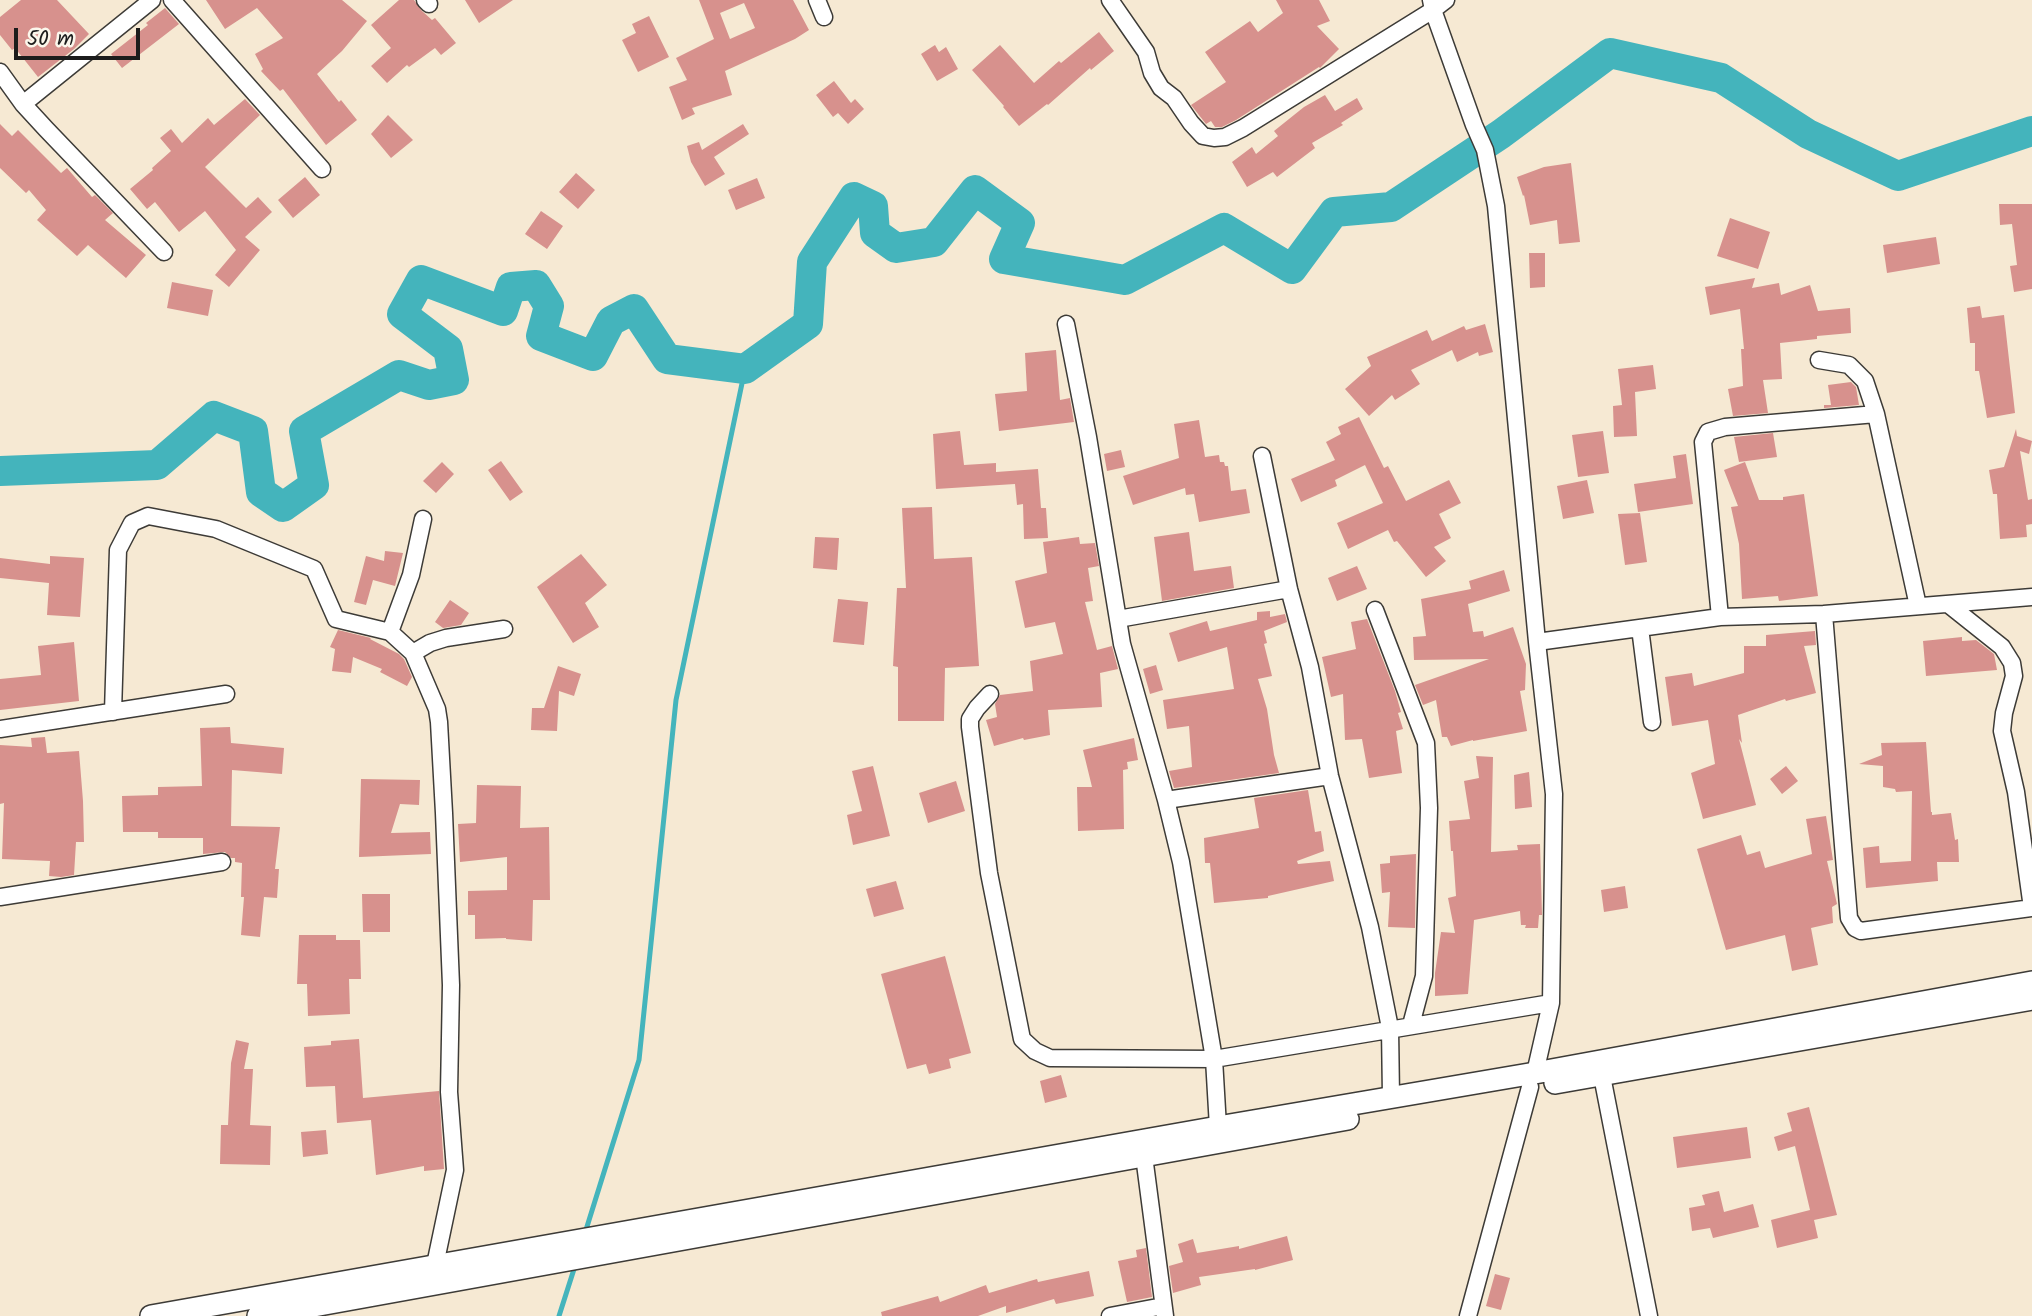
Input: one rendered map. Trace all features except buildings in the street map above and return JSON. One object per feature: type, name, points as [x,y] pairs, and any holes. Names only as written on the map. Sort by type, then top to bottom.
[{"type":"main road","points":[[151,1316],[1391,1097],[1532,1080],[1601,1076],[1883,1018],[2032,982]]},
{"type":"main road","points":[[258,1316],[333,1310],[1532,1080],[1883,1018],[2032,999]]},
{"type":"street","points":[[23,104],[152,0]]},
{"type":"street","points":[[172,0],[322,169]]},
{"type":"street","points":[[817,0],[824,17]]},
{"type":"street","points":[[1110,0],[1146,52],[1152,73],[1161,88],[1174,98],[1203,136],[1214,138],[1225,137],[1243,128],[1437,3],[1474,125],[1485,150],[1496,206],[1554,794],[1552,1003],[1468,1316]]},
{"type":"street","points":[[0,72],[23,104],[164,252]]},
{"type":"street","points":[[1066,324],[1122,644],[1181,862],[1214,1059],[1218,1127]]},
{"type":"street","points":[[1819,360],[1849,365],[1865,381],[1876,414],[1918,606]]},
{"type":"street","points":[[1720,617],[1703,442],[1708,432],[1726,427],[1876,414]]},
{"type":"street","points":[[1262,456],[1289,589],[1310,667],[1330,776],[1370,927],[1390,1028],[1391,1097]]},
{"type":"street","points":[[113,712],[118,551],[132,523],[148,516],[216,529],[314,569],[336,619],[390,632],[413,653],[437,709],[439,722],[451,985],[449,1092],[455,1170],[435,1265]]},
{"type":"street","points":[[390,632],[411,575],[423,519]]},
{"type":"street","points":[[1118,619],[1289,589]]},
{"type":"street","points":[[1537,642],[1720,617],[1824,614],[2032,597]]},
{"type":"street","points":[[1824,614],[1849,918],[1855,928],[1861,931],[2032,908],[2016,792],[2002,732],[2014,676],[2012,663],[2002,647],[1948,604]]},
{"type":"street","points":[[1375,610],[1426,743],[1429,808],[1424,976],[1411,1025]]},
{"type":"street","points":[[1640,628],[1652,722]]},
{"type":"street","points":[[413,653],[446,638],[504,629]]},
{"type":"street","points":[[0,729],[226,694]]},
{"type":"street","points":[[990,694],[970,719],[970,727],[989,873],[1022,1039],[1035,1051],[1050,1058],[1214,1059],[1552,1003]]},
{"type":"street","points":[[1166,800],[1330,776]]},
{"type":"street","points":[[0,897],[222,862]]},
{"type":"street","points":[[1601,1076],[1649,1316]]},
{"type":"street","points":[[1110,1316],[1164,1311],[1144,1156]]},
{"type":"waterway","points":[[0,471],[157,465],[214,416],[253,431],[261,492],[283,507],[314,485],[304,431],[399,375],[429,385],[454,380],[448,349],[402,314],[421,280],[503,311],[511,287],[536,285],[549,306],[541,336],[593,356],[611,321],[634,309],[667,359],[745,369],[808,324],[812,262],[854,197],[873,206],[875,233],[896,248],[934,242],[975,190],[1020,223],[1004,259],[1125,280],[1224,228],[1292,269],[1334,212],[1391,207],[1501,134],[1610,53],[1721,78],[1808,134],[1898,176],[2032,131]]},
{"type":"waterway","points":[[585,1233],[639,1060],[676,700],[745,369]]},
{"type":"waterway","points":[[559,1316],[575,1266]]}]
